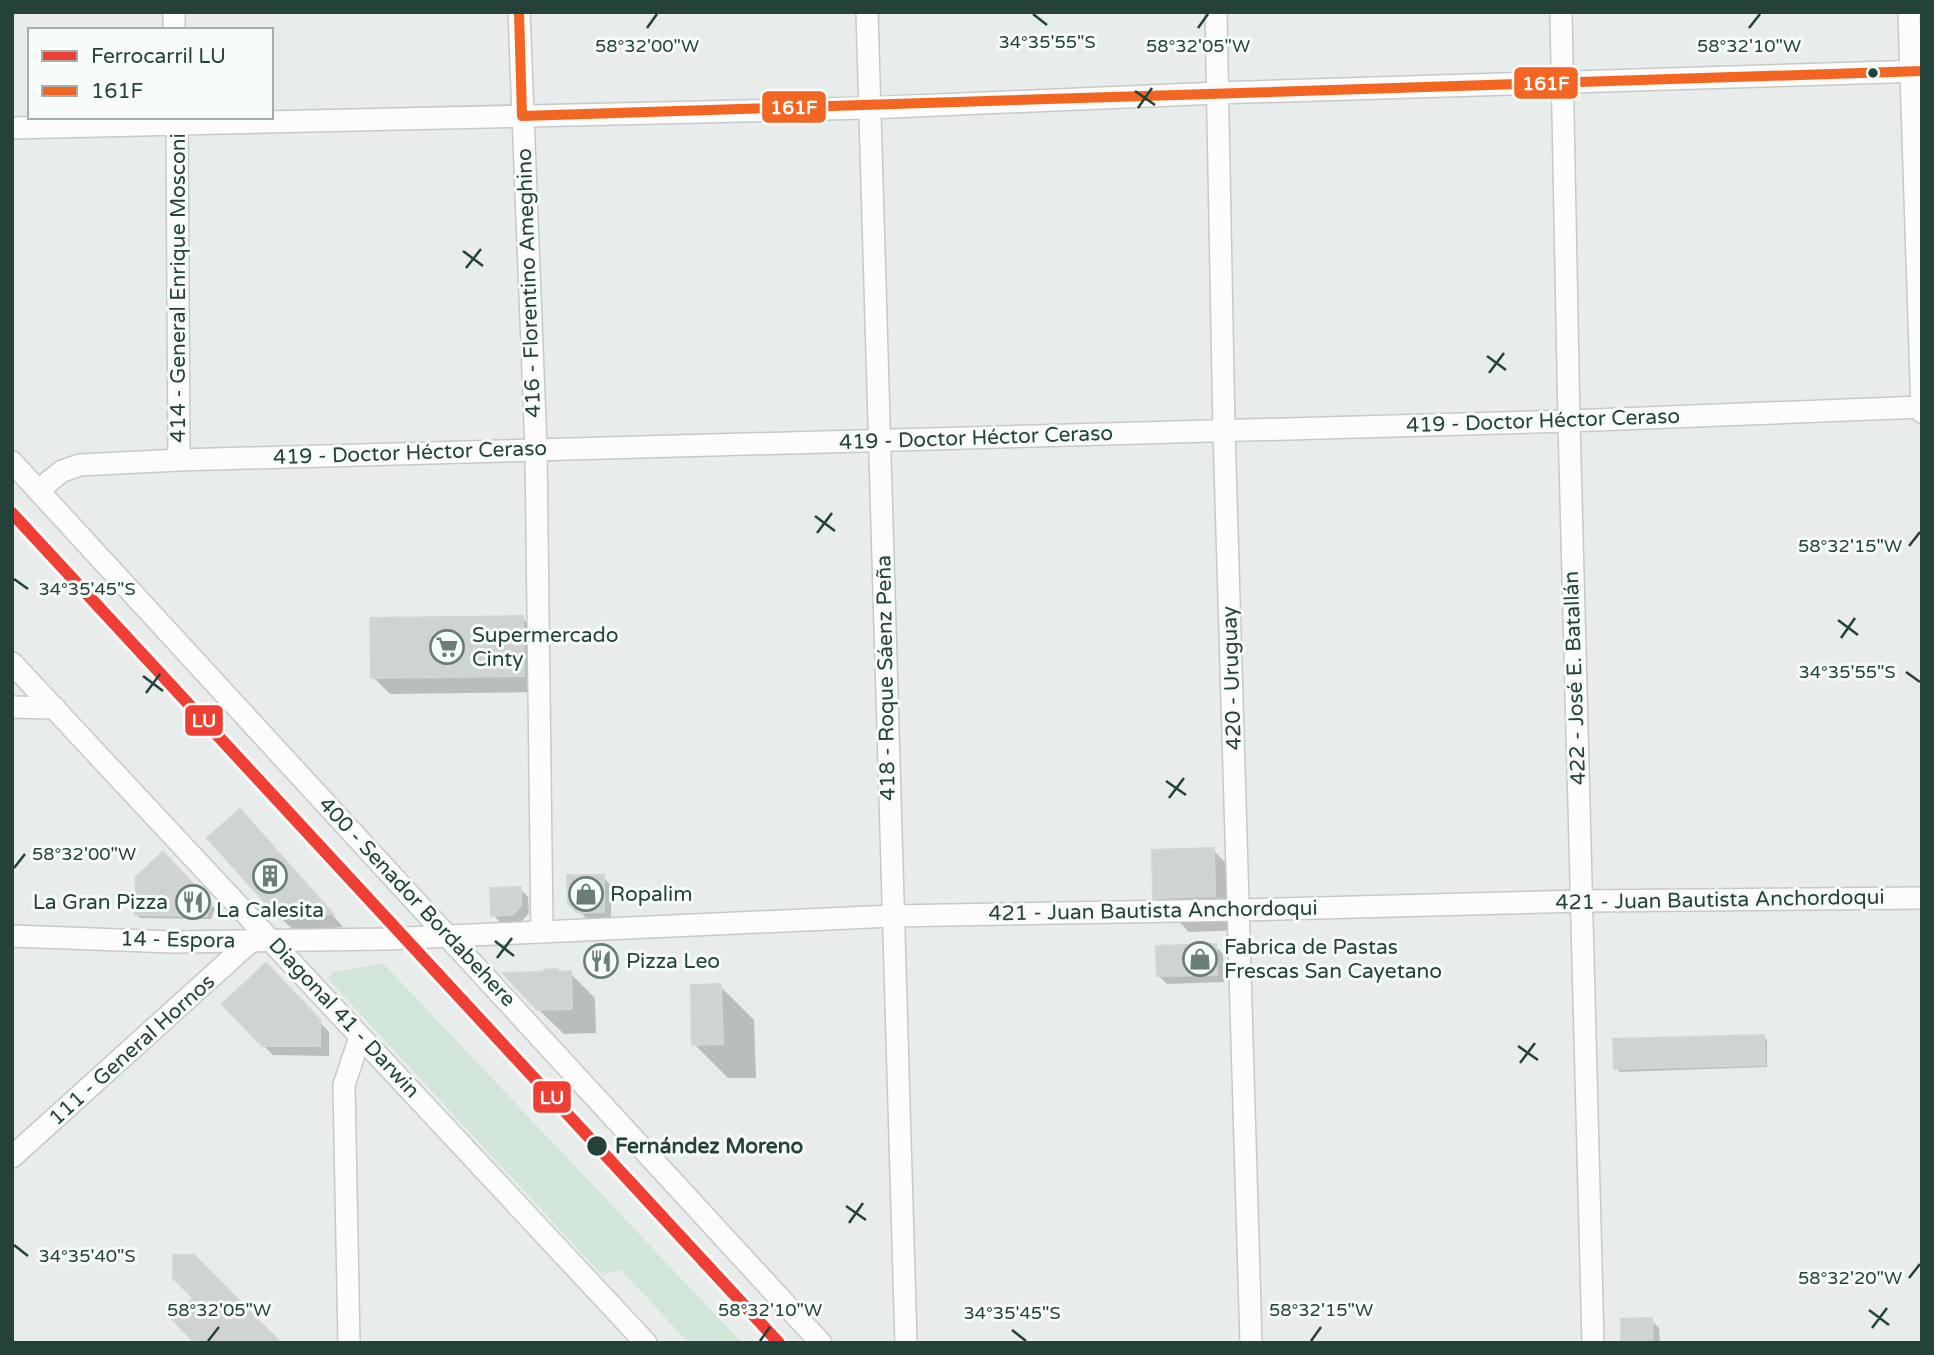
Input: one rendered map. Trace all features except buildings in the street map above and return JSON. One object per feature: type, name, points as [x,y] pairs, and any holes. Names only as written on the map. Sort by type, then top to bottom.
[{"type":"street","name":"416 - Florentino Ameghino","points":[[519,12],[536,449],[542,932]]},
{"type":"street","name":"418 - Roque Sáenz Peña","points":[[867,12],[906,1343]]},
{"type":"street","name":"420 - Uruguay","points":[[1216,12],[1224,430],[1251,1343]]},
{"type":"street","name":"422 - José E. Batallán","points":[[1561,12],[1593,1343]]},
{"type":"street","points":[[1909,12],[1916,71],[1922,410]]},
{"type":"street","points":[[12,128],[177,121],[869,108],[1218,93],[1916,71]]},
{"type":"street","name":"414 - General Enrique Mosconi","points":[[177,121],[179,460]]},
{"type":"street","name":"419 - Doctor Héctor Ceraso","points":[[39,490],[62,471],[80,465],[179,460],[1922,410]]},
{"type":"street","name":"400 - Senador Bordabehere","points":[[12,462],[821,1343]]},
{"type":"street","name":"Diagonal 41 - Darwin","points":[[12,663],[646,1343]]},
{"type":"street","points":[[12,707],[55,708]]},
{"type":"street","name":"421 - Juan Bautista Anchordoqui","points":[[386,939],[892,916],[1581,901],[1922,898]]},
{"type":"street","name":"14 - Espora","points":[[12,936],[174,942],[386,939]]},
{"type":"street","name":"111 - General Hornos","points":[[12,1157],[251,941]]},
{"type":"street","points":[[349,1343],[344,1085],[360,1037]]},
{"type":"green space","points":[[383,963],[742,1343],[689,1343],[621,1270],[602,1275],[327,978],[335,972]]},
{"type":"rail line","name":"LU","points":[[12,513],[779,1343]]},
{"type":"transit line","name":"161F","points":[[519,12],[522,116],[1922,71]]},
{"type":"place","name":"Supermercado Cinty","points":[[447,647]]},
{"type":"place","name":"La Calesita","points":[[270,876]]},
{"type":"place","name":"Ropalim","points":[[586,894]]},
{"type":"place","name":"La Gran Pizza","points":[[193,902]]},
{"type":"place","name":"Fabrica de Pastas Frescas San Cayetano","points":[[1200,959]]},
{"type":"place","name":"Pizza Leo","points":[[601,961]]},
{"type":"place","name":"Fernández Moreno","points":[[597,1146]]}]
